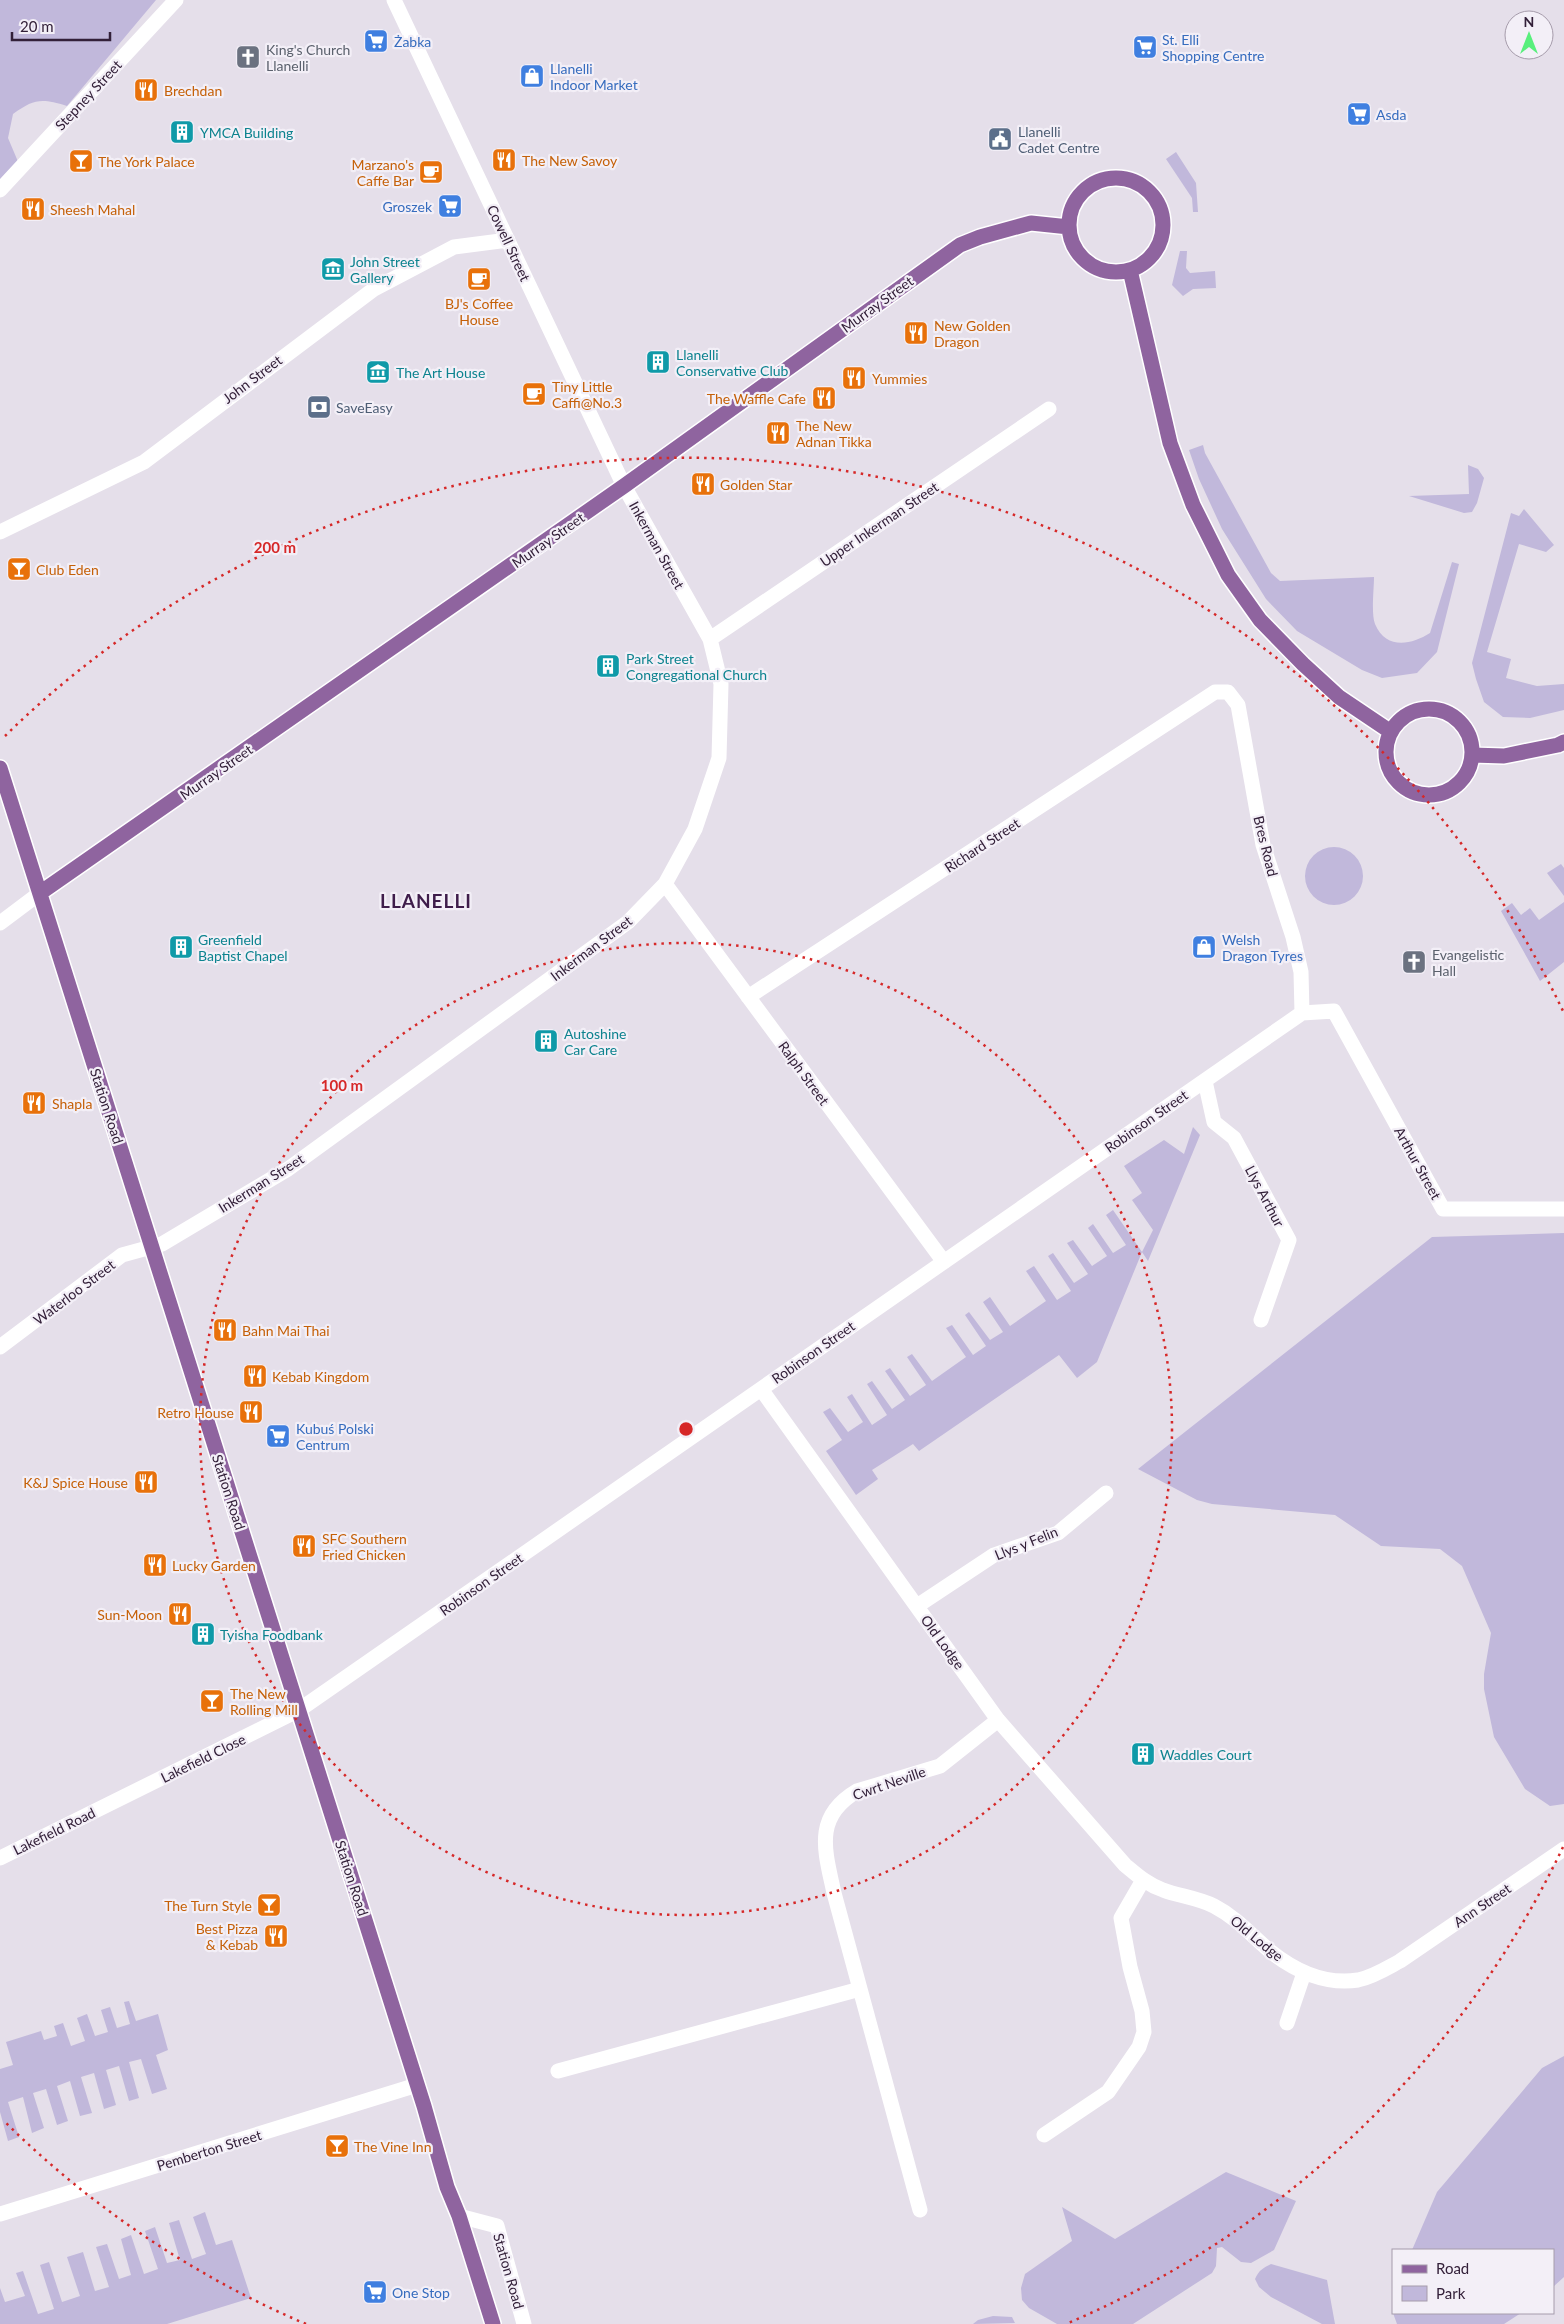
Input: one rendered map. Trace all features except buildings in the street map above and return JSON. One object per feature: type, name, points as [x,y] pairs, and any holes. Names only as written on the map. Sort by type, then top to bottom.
[{"type":"main road","points":[[1120,178],[1136,182],[1152,193],[1160,208],[1164,228],[1161,241],[1154,253],[1140,266],[1130,270],[1115,272],[1098,268],[1081,256],[1072,242],[1069,228],[1074,202],[1087,188],[1103,179],[1120,178]]},
{"type":"main road","name":"Murray Street","points":[[40,893],[624,486],[960,245],[980,237],[1031,223],[1069,228]]},
{"type":"main road","points":[[1130,270],[1170,443],[1194,505],[1228,575],[1260,620],[1303,664],[1339,697],[1391,732]]},
{"type":"main road","points":[[1430,709],[1453,716],[1464,726],[1471,740],[1472,755],[1469,770],[1463,780],[1452,789],[1438,795],[1423,796],[1411,792],[1398,784],[1389,771],[1385,755],[1387,740],[1402,718],[1415,711],[1430,709]]},
{"type":"main road","points":[[1472,755],[1504,756],[1558,745],[1564,742]]},
{"type":"main road","name":"Station Road","points":[[0,768],[299,1710],[417,2085],[447,2187],[459,2216],[493,2324]]},
{"type":"street","name":"Stepney Street","points":[[0,190],[176,0]]},
{"type":"street","name":"Cowell Street","points":[[394,0],[624,486]]},
{"type":"street","name":"John Street","points":[[0,532],[144,462],[374,288],[454,248],[508,240]]},
{"type":"street","name":"Upper Inkerman Street","points":[[710,639],[1049,408]]},
{"type":"street","name":"Inkerman Street","points":[[152,1247],[162,1244],[288,1169],[628,922],[665,884],[695,829],[719,758],[721,684],[710,639],[624,486]]},
{"type":"street","name":"Richard Street","points":[[748,997],[1215,692]]},
{"type":"street","name":"Bres Road","points":[[1215,692],[1228,692],[1238,705],[1263,845],[1293,937],[1301,972],[1302,1013]]},
{"type":"street","name":"Ralph Street","points":[[665,884],[944,1262]]},
{"type":"street","points":[[0,923],[40,893]]},
{"type":"street","name":"Arthur Street","points":[[1302,1013],[1334,1011],[1443,1209],[1564,1209]]},
{"type":"street","name":"Robinson Street","points":[[299,1710],[1302,1013]]},
{"type":"street","name":"Llys Arthur","points":[[1204,1081],[1214,1122],[1234,1138],[1289,1240],[1261,1320]]},
{"type":"street","name":"Waterloo Street","points":[[0,1347],[122,1255],[152,1247]]},
{"type":"street","name":"Old Lodge","points":[[761,1389],[998,1720],[1125,1864],[1143,1880],[1162,1890],[1213,1906],[1242,1924],[1271,1952],[1304,1973],[1321,1979],[1358,1980],[1379,1973],[1400,1961]]},
{"type":"street","name":"Llys y Felin","points":[[916,1606],[994,1555],[1058,1533],[1106,1493]]},
{"type":"street","name":"Lakefield Close","points":[[108,1805],[299,1710]]},
{"type":"street","name":"Cwrt Neville","points":[[920,2210],[860,1989],[824,1844],[829,1820],[845,1798],[857,1791],[940,1766],[998,1720]]},
{"type":"street","name":"Lakefield Road","points":[[0,1858],[108,1805]]},
{"type":"street","name":"Ann Street","points":[[1400,1961],[1564,1849]]},
{"type":"street","points":[[1044,2135],[1108,2092],[1139,2047],[1144,2032],[1142,2010],[1130,1967],[1121,1918],[1143,1880]]},
{"type":"street","points":[[1287,2024],[1304,1973]]},
{"type":"street","points":[[558,2071],[860,1989]]},
{"type":"street","name":"Pemberton Street","points":[[0,2214],[417,2085]]},
{"type":"street","name":"Station Road","points":[[459,2216],[497,2226],[524,2324]]},
{"type":"green space","points":[[0,0],[156,0],[67,106],[38,101],[27,105],[13,114],[8,138],[19,164],[0,183]]},
{"type":"green space","points":[[1176,152],[1196,183],[1198,212],[1193,212],[1192,198],[1166,159]]},
{"type":"green space","points":[[1180,251],[1187,251],[1186,268],[1190,273],[1215,271],[1216,288],[1193,289],[1183,296],[1172,285]]},
{"type":"green space","points":[[1203,445],[1205,453],[1271,573],[1280,581],[1374,577],[1373,608],[1375,624],[1386,638],[1392,641],[1407,642],[1430,633],[1452,562],[1459,564],[1437,652],[1417,673],[1382,678],[1362,670],[1297,631],[1266,599],[1222,529],[1199,479],[1189,450]]},
{"type":"green space","points":[[1468,465],[1478,469],[1484,478],[1477,503],[1472,512],[1464,513],[1409,496],[1469,494]]},
{"type":"green space","points":[[1524,509],[1554,545],[1546,552],[1519,544],[1487,652],[1511,659],[1506,678],[1537,686],[1564,684],[1564,710],[1530,718],[1503,717],[1484,702],[1472,663],[1511,513],[1519,516]]},
{"type":"green space","points":[[1334,847],[1350,852],[1358,860],[1363,876],[1358,892],[1350,900],[1334,905],[1318,900],[1310,892],[1305,876],[1310,860],[1318,852]]},
{"type":"green space","points":[[1561,864],[1564,868],[1564,896],[1547,873]]},
{"type":"green space","points":[[1564,902],[1564,962],[1540,981],[1501,911],[1512,903],[1521,915],[1530,908],[1539,920]]},
{"type":"green space","points":[[1193,1127],[1200,1135],[1148,1261],[1142,1252],[1153,1230],[1132,1200],[1142,1193],[1124,1166],[1164,1140],[1184,1154]]},
{"type":"green space","points":[[1113,1210],[1142,1252],[1097,1362],[1077,1378],[1059,1355],[919,1451],[913,1444],[872,1470],[878,1479],[856,1495],[826,1451],[842,1440],[823,1412],[830,1408],[848,1432],[863,1422],[847,1397],[852,1394],[872,1425],[887,1415],[867,1384],[872,1381],[892,1409],[905,1400],[885,1371],[890,1368],[910,1396],[926,1385],[907,1357],[912,1354],[932,1381],[966,1357],[946,1328],[952,1325],[973,1355],[986,1346],[965,1315],[969,1312],[990,1340],[1003,1332],[983,1302],[990,1297],[1010,1326],[1046,1301],[1026,1271],[1034,1266],[1057,1300],[1071,1291],[1048,1256],[1053,1253],[1074,1283],[1088,1274],[1067,1243],[1073,1240],[1092,1266],[1107,1256],[1088,1228],[1093,1224],[1113,1253],[1126,1245],[1106,1215]]},
{"type":"green space","points":[[1564,1233],[1564,1804],[1550,1806],[1525,1789],[1494,1737],[1484,1689],[1484,1674],[1491,1633],[1462,1566],[1440,1549],[1381,1546],[1335,1515],[1212,1504],[1197,1500],[1138,1469],[1432,1237]]},
{"type":"green space","points":[[129,2001],[136,2021],[158,2014],[168,2050],[156,2055],[167,2089],[152,2094],[141,2059],[129,2062],[139,2098],[129,2101],[119,2066],[106,2070],[116,2105],[104,2109],[94,2073],[81,2077],[92,2113],[80,2116],[70,2081],[57,2086],[68,2121],[57,2125],[46,2089],[33,2093],[44,2128],[32,2133],[23,2097],[8,2102],[19,2137],[8,2141],[0,2112],[0,2069],[13,2065],[6,2042],[41,2031],[44,2040],[57,2036],[54,2026],[63,2023],[71,2046],[85,2041],[77,2018],[87,2014],[95,2036],[108,2032],[101,2010],[110,2007],[117,2028],[130,2024],[124,2002]]},
{"type":"green space","points":[[1564,2056],[1564,2277],[1554,2286],[1554,2249],[1412,2249],[1437,2192],[1542,2068]]},
{"type":"green space","points":[[1226,2172],[1296,2201],[1274,2250],[1251,2263],[1241,2262],[1222,2247],[1217,2248],[1216,2266],[1212,2273],[1133,2324],[1057,2324],[1029,2308],[1022,2300],[1021,2288],[1025,2274],[1072,2241],[1062,2207],[1115,2239]]},
{"type":"green space","points":[[205,2212],[216,2245],[232,2240],[251,2298],[167,2324],[0,2324],[0,2288],[5,2302],[25,2296],[16,2273],[23,2271],[38,2314],[54,2309],[40,2265],[49,2262],[62,2302],[80,2296],[67,2257],[83,2252],[95,2291],[109,2287],[96,2247],[107,2244],[119,2279],[131,2275],[121,2239],[131,2235],[144,2274],[158,2269],[145,2231],[155,2227],[167,2263],[180,2260],[169,2223],[179,2220],[192,2259],[206,2254],[193,2217]]},
{"type":"green space","points":[[1271,2264],[1327,2280],[1335,2324],[1322,2324],[1271,2297],[1259,2287],[1255,2279],[1262,2270]]},
{"type":"green space","points":[[1393,2314],[1519,2314],[1504,2324],[1397,2324]]},
{"type":"green space","points":[[993,2316],[1012,2317],[1015,2323],[973,2324],[978,2320]]},
{"type":"place","name":"Żabka","points":[[376,41]]},
{"type":"place","name":"St. Elli Shopping Centre","points":[[1145,47]]},
{"type":"place","name":"King's Church Llanelli","points":[[248,57]]},
{"type":"place","name":"Llanelli Indoor Market","points":[[532,76]]},
{"type":"place","name":"Brechdan","points":[[146,90]]},
{"type":"place","name":"Asda","points":[[1359,114]]},
{"type":"place","name":"YMCA Building","points":[[182,132]]},
{"type":"place","name":"Llanelli Cadet Centre","points":[[1000,139]]},
{"type":"place","name":"The New Savoy","points":[[504,160]]},
{"type":"place","name":"The York Palace","points":[[81,161]]},
{"type":"place","name":"Marzano's Caffe Bar","points":[[431,172]]},
{"type":"place","name":"Groszek","points":[[450,206]]},
{"type":"place","name":"Sheesh Mahal","points":[[33,209]]},
{"type":"place","name":"John Street Gallery","points":[[333,269]]},
{"type":"place","name":"BJ's Coffee House","points":[[479,279]]},
{"type":"place","name":"New Golden Dragon","points":[[916,333]]},
{"type":"place","name":"Llanelli Conservative Club","points":[[658,362]]},
{"type":"place","name":"The Art House","points":[[378,372]]},
{"type":"place","name":"Yummies","points":[[854,378]]},
{"type":"place","name":"Tiny Little Caffi@No.3","points":[[534,394]]},
{"type":"place","name":"The Waffle Cafe","points":[[824,398]]},
{"type":"place","name":"SaveEasy","points":[[319,407]]},
{"type":"place","name":"The New Adnan Tikka","points":[[778,433]]},
{"type":"place","name":"Golden Star","points":[[703,484]]},
{"type":"place","name":"Club Eden","points":[[19,569]]},
{"type":"place","name":"Park Street Congregational Church","points":[[608,666]]},
{"type":"place","name":"Greenfield Baptist Chapel","points":[[181,947]]},
{"type":"place","name":"Welsh Dragon Tyres","points":[[1204,947]]},
{"type":"place","name":"Evangelistic Hall","points":[[1414,962]]},
{"type":"place","name":"Autoshine Car Care","points":[[546,1041]]},
{"type":"place","name":"Shapla","points":[[34,1103]]},
{"type":"place","name":"Bahn Mai Thai","points":[[225,1330]]},
{"type":"place","name":"Kebab Kingdom","points":[[255,1376]]},
{"type":"place","name":"Retro House","points":[[251,1412]]},
{"type":"place","name":"Kubuś Polski Centrum","points":[[278,1436]]},
{"type":"place","name":"K&J Spice House","points":[[146,1482]]},
{"type":"place","name":"SFC Southern Fried Chicken","points":[[304,1546]]},
{"type":"place","name":"Lucky Garden","points":[[155,1565]]},
{"type":"place","name":"Sun-Moon","points":[[180,1614]]},
{"type":"place","name":"Tyisha Foodbank","points":[[203,1634]]},
{"type":"place","name":"The New Rolling Mill","points":[[212,1701]]},
{"type":"place","name":"Waddles Court","points":[[1143,1754]]},
{"type":"place","name":"The Turn Style","points":[[269,1905]]},
{"type":"place","name":"Best Pizza & Kebab","points":[[276,1936]]},
{"type":"place","name":"The Vine Inn","points":[[337,2146]]},
{"type":"place","name":"One Stop","points":[[375,2292]]},
{"type":"district","name":"LLANELLI","points":[[426,900]]}]
